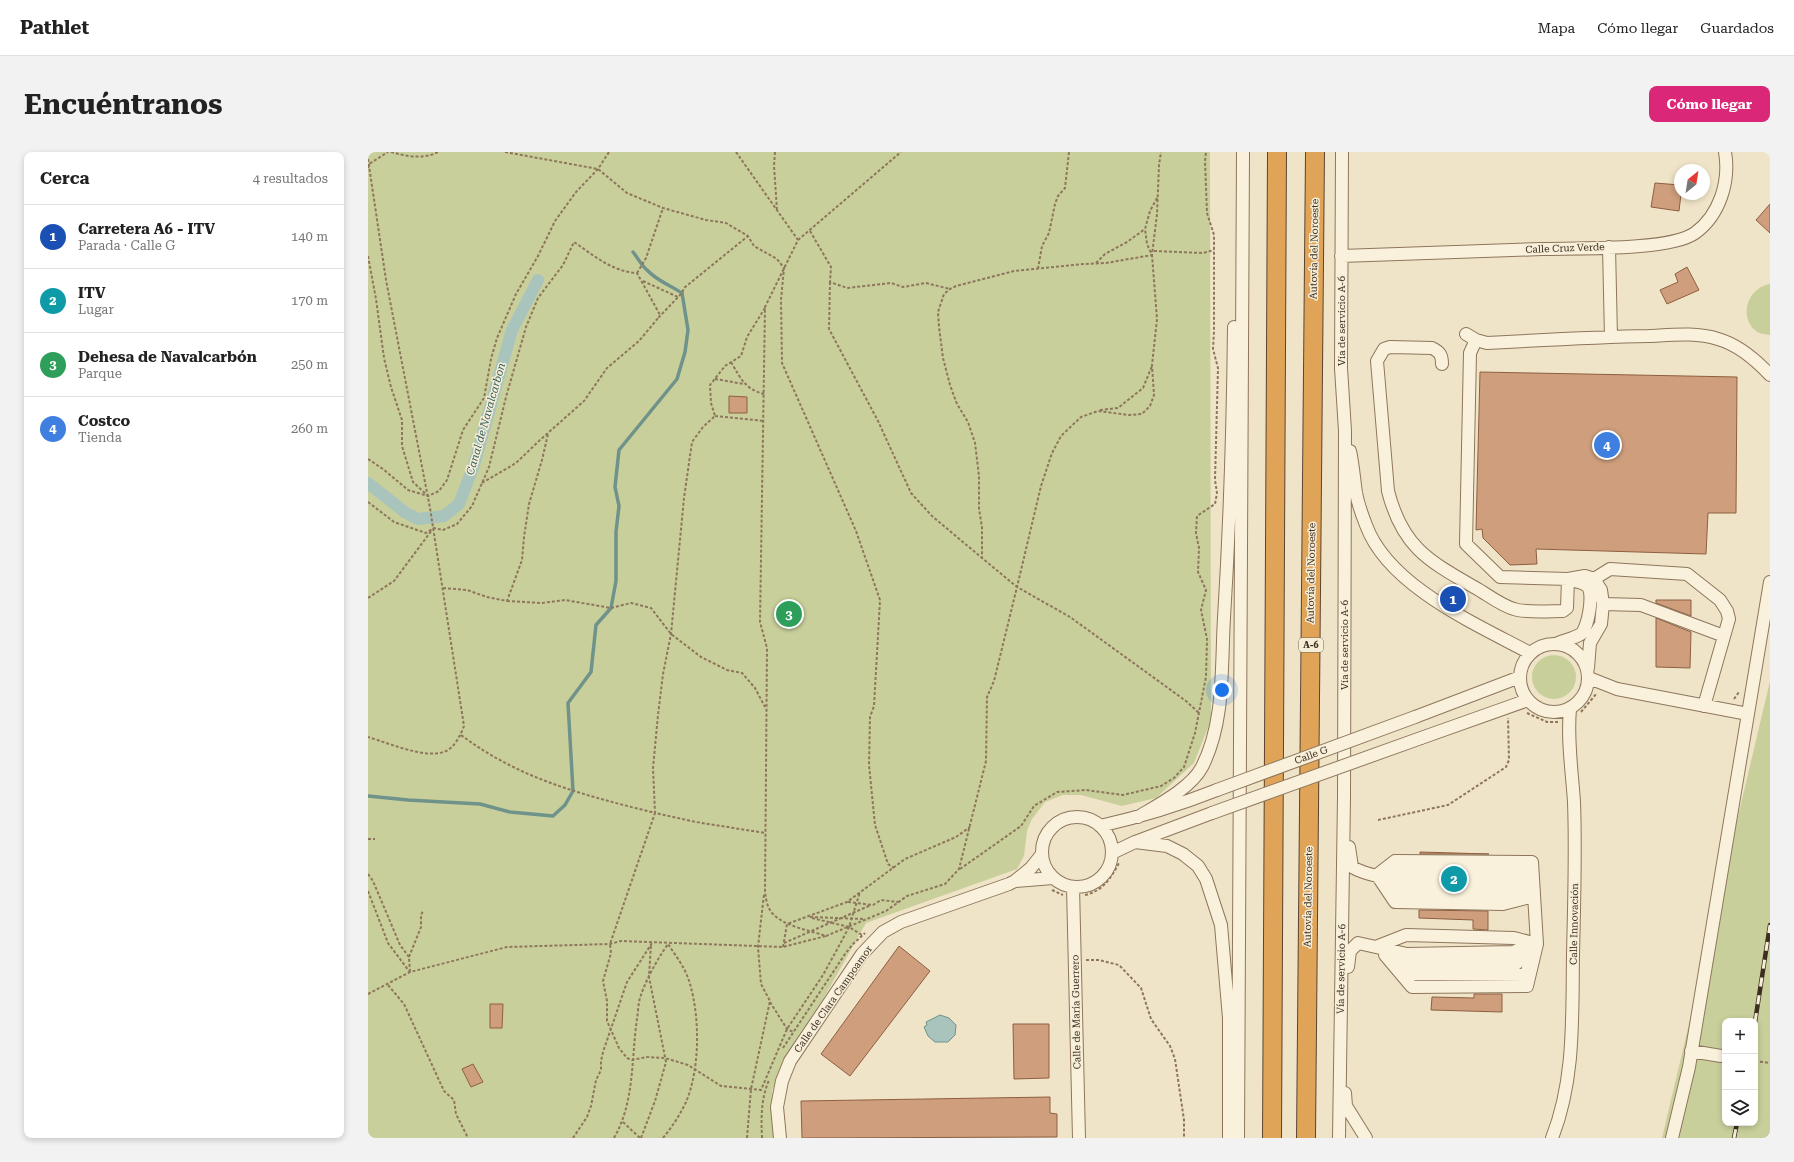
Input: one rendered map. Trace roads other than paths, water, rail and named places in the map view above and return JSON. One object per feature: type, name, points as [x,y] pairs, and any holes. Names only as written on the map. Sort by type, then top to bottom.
[{"type":"highway","points":[[1272,1138],[1277,152]]},
{"type":"highway","name":"Autovía del Noroeste","points":[[1306,1138],[1315,152]]},
{"type":"highway","points":[[1266,1138],[1268,736],[1274,715]]},
{"type":"street","points":[[1138,818],[1180,791],[1201,769],[1212,744],[1218,716],[1227,573],[1233,390],[1235,152]]},
{"type":"street","points":[[1238,1138],[1243,152]]},
{"type":"street","name":"Vía de servicio A-6","points":[[1339,1138],[1344,797],[1345,431],[1341,368],[1342,152]]},
{"type":"street","name":"Calle Cruz Verde","points":[[1341,256],[1609,247],[1669,243],[1681,240],[1694,234],[1713,214],[1724,188],[1727,170],[1725,152]]},
{"type":"street","points":[[1609,247],[1611,337]]},
{"type":"street","points":[[1568,579],[1583,583],[1589,588],[1592,594],[1586,627],[1581,634],[1558,643],[1538,647],[1530,653],[1524,660],[1520,677],[1522,689],[1528,700],[1543,710],[1556,712],[1572,712],[1583,697],[1590,682],[1590,643],[1601,624],[1601,590],[1594,580],[1585,576],[1568,579],[1500,577],[1466,544],[1471,337],[1487,343],[1611,337],[1677,335],[1703,336],[1718,339],[1731,344],[1747,354],[1770,375]]},
{"type":"street","points":[[1442,364],[1442,356],[1438,351],[1432,348],[1390,347],[1384,350],[1377,361],[1388,491],[1393,508],[1406,536],[1420,552],[1439,567],[1516,610],[1563,611],[1567,608],[1568,579]]},
{"type":"street","points":[[1345,431],[1352,460],[1356,494],[1366,526],[1379,550],[1404,578],[1437,601],[1530,653]]},
{"type":"street","points":[[1594,580],[1610,569],[1687,574],[1720,600],[1727,611],[1729,619],[1704,706]]},
{"type":"street","points":[[1672,1138],[1691,1051],[1770,582]]},
{"type":"street","points":[[1602,604],[1641,606],[1724,636]]},
{"type":"street","points":[[1558,643],[1568,646],[1583,658],[1590,682]]},
{"type":"street","name":"Calle G","points":[[1100,826],[1138,818],[1205,795],[1520,677]]},
{"type":"street","points":[[1590,682],[1617,689],[1748,714]]},
{"type":"street","points":[[1117,856],[1109,838],[1100,826],[1091,820],[1080,818],[1069,818],[1059,822],[1046,835],[1042,844],[1043,863],[1052,878],[1065,885],[1073,887],[1091,884],[1099,879],[1117,856],[1135,842],[1528,700]]},
{"type":"street","name":"Calle Innovación","points":[[1552,1138],[1562,1106],[1569,1075],[1572,1039],[1575,846],[1574,801],[1569,748],[1572,712]]},
{"type":"street","points":[[1344,797],[1352,868],[1363,873],[1378,875],[1394,880],[1519,883],[1534,896]]},
{"type":"street","points":[[1135,842],[1167,846],[1183,854],[1198,866],[1206,879],[1221,925],[1229,1018],[1229,1138]]},
{"type":"street","name":"Calle de Clara Campoamor","points":[[1015,881],[1030,868],[1042,854]]},
{"type":"street","points":[[1378,875],[1395,862],[1532,862],[1537,944],[1527,986],[1412,986],[1378,946]]},
{"type":"street","points":[[1378,875],[1395,902],[1503,904],[1534,896]]},
{"type":"street","name":"Calle de Clara Campoamor","points":[[780,1138],[777,1107],[782,1081],[790,1061],[862,954],[872,942],[883,932],[901,922],[1015,881],[1052,878]]},
{"type":"street","name":"Calle de María Guerrero","points":[[1073,887],[1078,1138]]},
{"type":"street","points":[[1366,1138],[1346,1106],[1340,1023],[1350,951],[1358,942],[1378,946],[1513,946],[1537,944]]},
{"type":"street","points":[[1378,946],[1408,964],[1516,964],[1537,944]]},
{"type":"street","points":[[1691,1051],[1721,1056]]},
{"type":"water","points":[[940,1015],[949,1018],[956,1025],[955,1035],[948,1042],[935,1042],[928,1036],[924,1027],[927,1025],[926,1022]]},
{"type":"waterway","points":[[368,796],[480,804],[510,812],[553,816],[565,805],[573,791],[568,703],[591,672],[596,625],[611,608],[616,581],[616,532],[619,506],[615,487],[619,450],[677,379],[685,352],[688,330],[682,293],[651,274],[633,252]]},
{"type":"waterway","name":"Canal de Navalcarbon","points":[[368,483],[406,513],[418,519],[444,516],[459,504],[474,465],[512,330],[538,280]]},
{"type":"railway","points":[[1756,1018],[1770,925]]},
{"type":"railway","points":[[1734,1138],[1736,1126]]},
{"type":"place","name":"Costco","points":[[1607,445]]},
{"type":"place","name":"Carretera A6 - ITV","points":[[1453,599]]},
{"type":"place","name":"Dehesa de Navalcarbón","points":[[789,614]]},
{"type":"place","name":"ITV","points":[[1454,879]]}]
